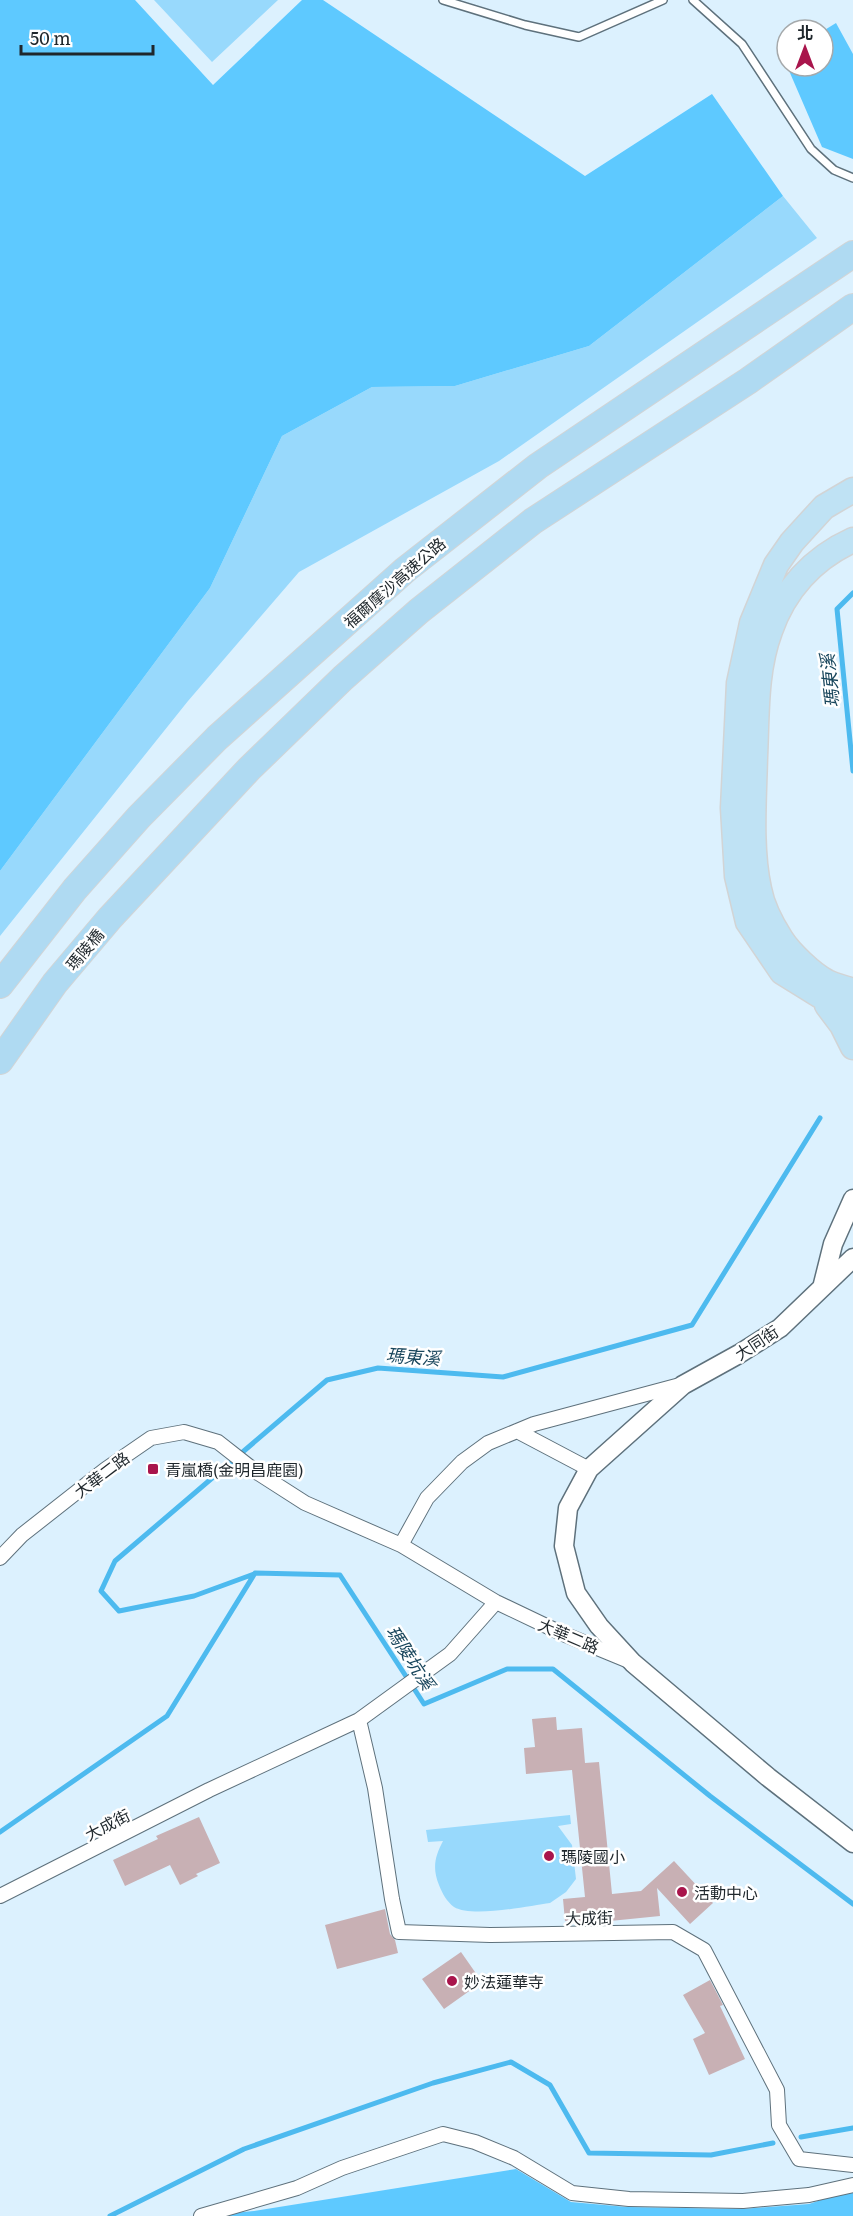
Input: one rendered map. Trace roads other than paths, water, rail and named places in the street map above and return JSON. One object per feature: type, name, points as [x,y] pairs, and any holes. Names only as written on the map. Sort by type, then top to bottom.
[{"type":"highway","name":"福爾摩沙高速公路","points":[[0,986],[82,881],[140,817],[217,738],[405,570],[538,465],[853,254]]},
{"type":"highway","name":"瑪陵橋","points":[[0,1060],[55,983],[110,918],[249,769],[343,678],[419,611],[533,521],[748,381],[853,307]]},
{"type":"highway","points":[[853,490],[824,507],[792,542],[776,565],[752,622],[739,682],[733,808],[737,876],[748,922],[782,972],[853,1016]]},
{"type":"highway","points":[[853,540],[819,560],[806,571],[786,596],[769,632],[758,684],[754,798],[755,866],[759,891],[781,939],[799,959],[827,982],[853,991]]},
{"type":"highway","points":[[820,996],[842,1025],[853,1047]]},
{"type":"street","points":[[822,1289],[833,1244],[853,1199]]},
{"type":"street","name":"大同街","points":[[633,1663],[599,1626],[576,1593],[564,1546],[568,1508],[589,1469],[683,1385],[780,1328],[853,1258]]},
{"type":"street","points":[[401,1545],[427,1498],[462,1462],[488,1443],[534,1424],[683,1385]]},
{"type":"street","points":[[517,1431],[589,1469]]},
{"type":"street","name":"大華二路","points":[[0,1558],[22,1535],[106,1469],[151,1438],[184,1432],[218,1442],[255,1471],[305,1503],[401,1545],[496,1602],[561,1634],[633,1663],[768,1777],[853,1843]]},
{"type":"street","name":"大成街","points":[[0,1896],[209,1790],[359,1720],[450,1654],[496,1602]]},
{"type":"street","name":"大成街","points":[[359,1720],[375,1788],[399,1932],[490,1935],[672,1932],[704,1950],[777,2090],[779,2125],[799,2159],[853,2165]]},
{"type":"street","points":[[201,2216],[297,2188],[342,2168],[443,2134],[476,2142],[514,2158],[572,2193],[629,2199],[743,2201],[809,2195],[853,2185]]},
{"type":"lane","points":[[443,0],[525,25],[579,36],[663,0]]},
{"type":"lane","points":[[693,0],[742,44],[811,149],[834,170],[853,178]]},
{"type":"waterway","name":"瑪東溪","points":[[853,593],[837,609],[853,771]]},
{"type":"waterway","name":"瑪東溪","points":[[254,1574],[194,1596],[119,1611],[101,1591],[115,1561],[327,1380],[378,1368],[503,1377],[692,1325],[820,1118]]},
{"type":"waterway","name":"瑪陵坑溪","points":[[0,1832],[167,1716],[255,1573],[340,1575],[424,1704],[507,1669],[553,1669],[710,1796],[853,1904]]},
{"type":"waterway","points":[[110,2216],[244,2149],[433,2083],[511,2062],[550,2085],[589,2153],[711,2155],[773,2143]]},
{"type":"waterway","points":[[801,2137],[853,2128]]},
{"type":"place","name":"青嵐橋(金明昌鹿園)","points":[[153,1469]]},
{"type":"place","name":"瑪陵國小","points":[[549,1856]]},
{"type":"place","name":"活動中心","points":[[682,1892]]},
{"type":"place","name":"妙法蓮華寺","points":[[452,1981]]}]
